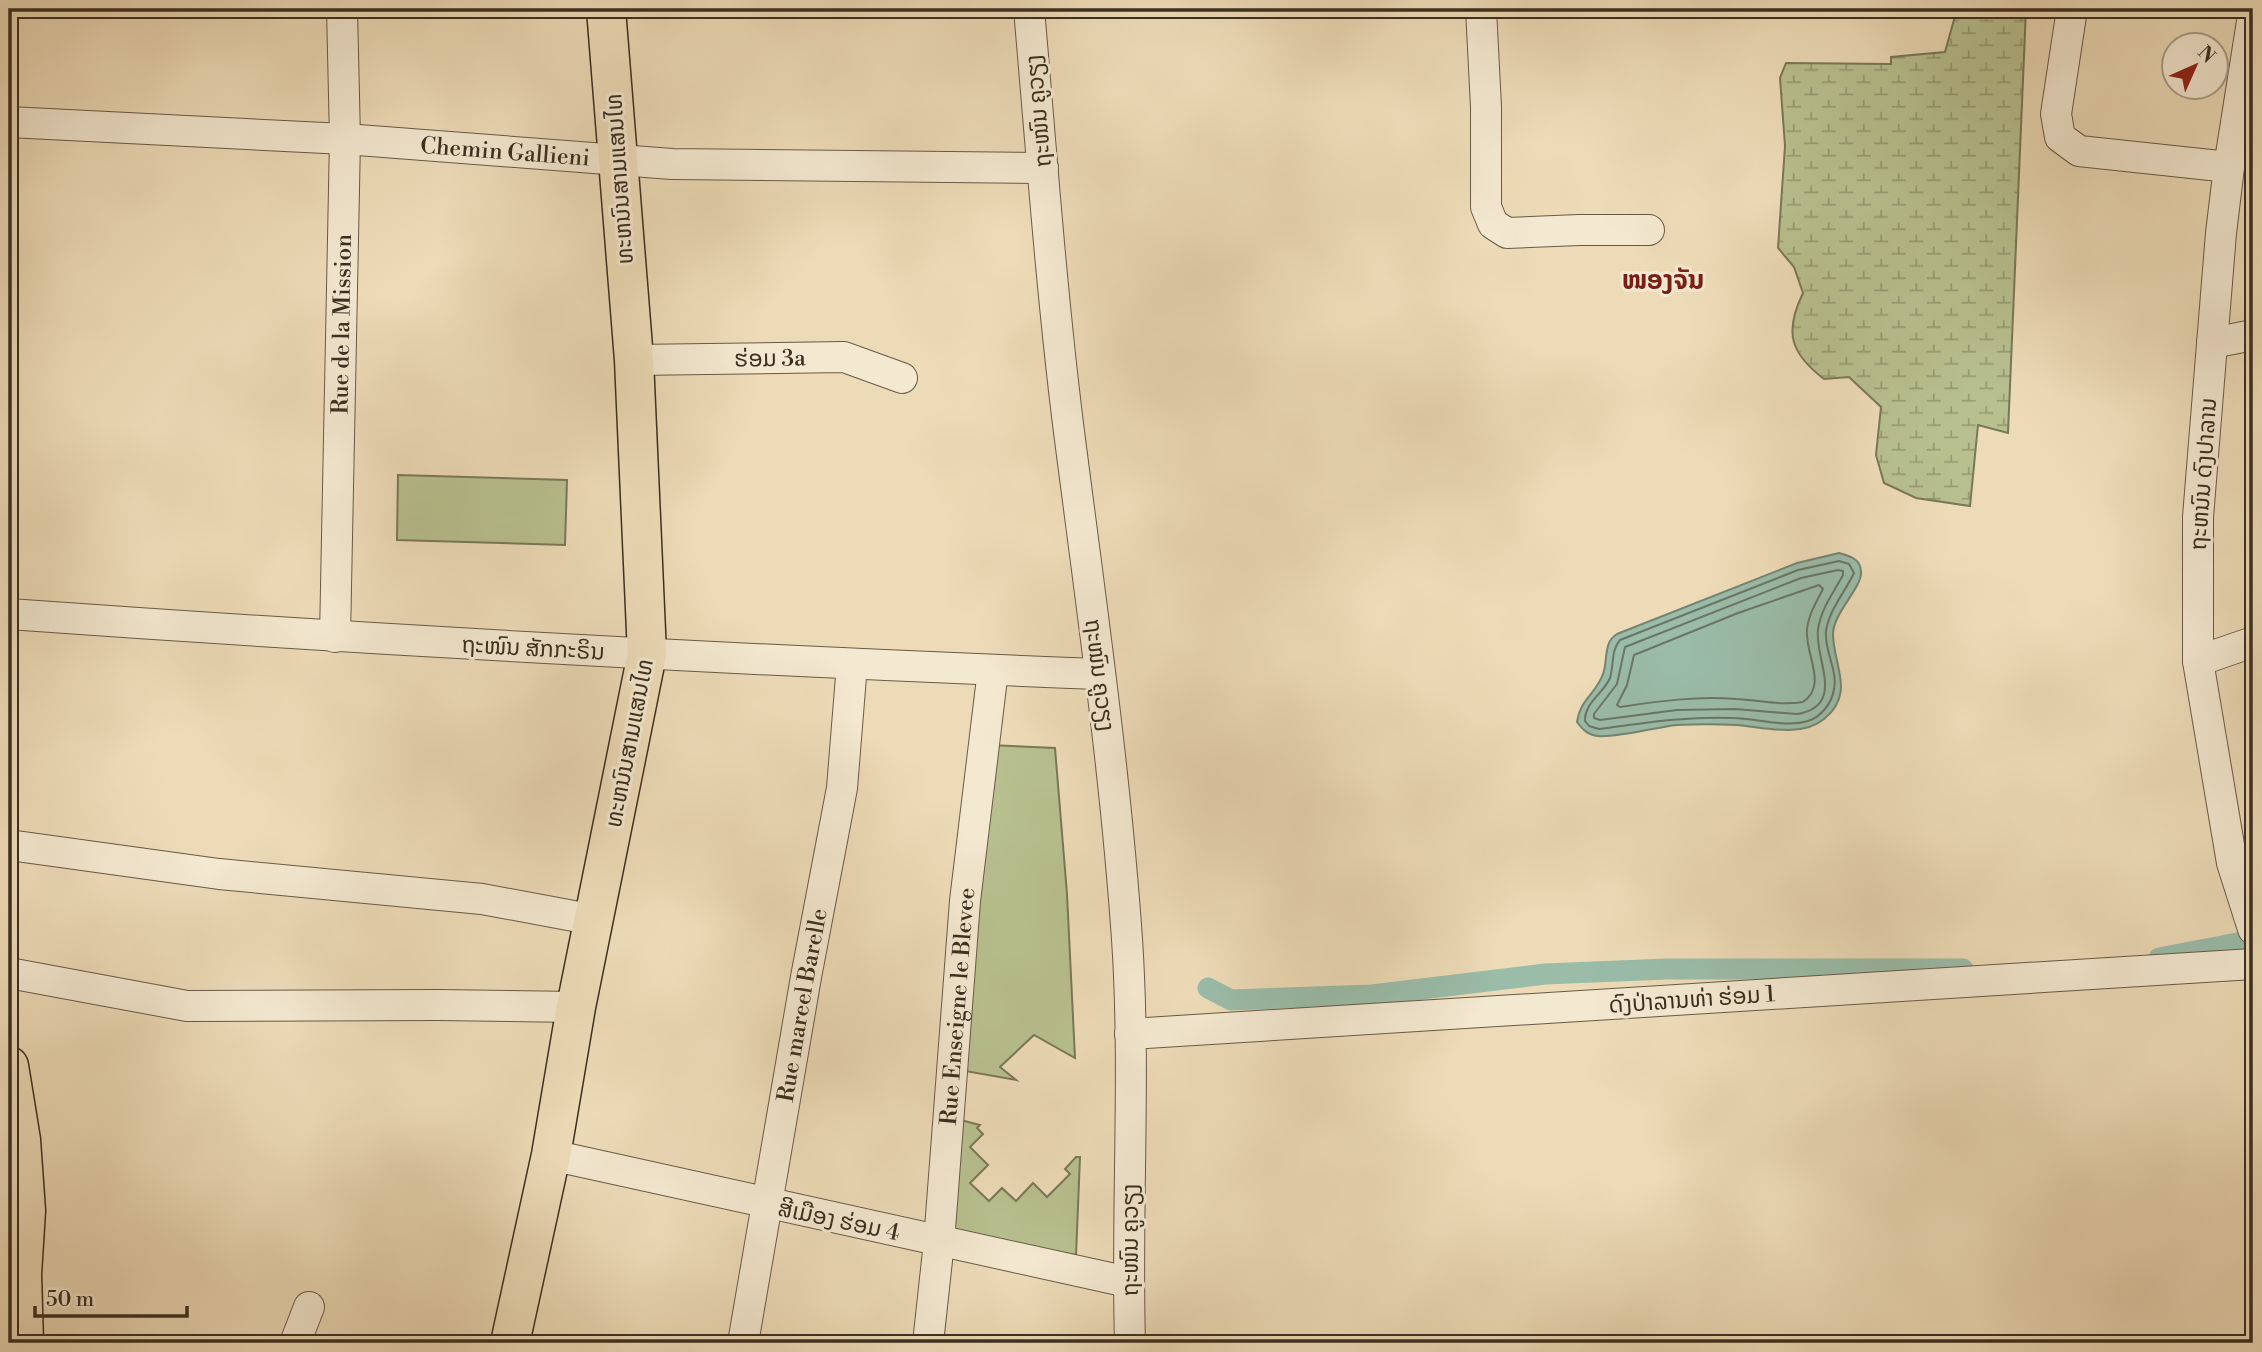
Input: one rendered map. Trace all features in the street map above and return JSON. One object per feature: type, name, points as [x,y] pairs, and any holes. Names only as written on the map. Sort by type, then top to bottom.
[{"type":"main road","name":"ທະຫນົນສາມແສນໄທ","points":[[510,1343],[551,1155],[576,1007],[648,654],[634,360],[606,9]]},
{"type":"main road","points":[[9,1066],[12,1106],[21,1140],[26,1211],[15,1273],[24,1343]]},
{"type":"street","name":"Rue de la Mission","points":[[335,638],[345,139],[342,9]]},
{"type":"street","name":"ຖະໜົນ ຄູວຽງ","points":[[1029,9],[1068,424],[1117,806],[1128,944],[1130,1343]]},
{"type":"street","points":[[1481,9],[1486,107],[1486,207],[1493,224],[1507,233],[1649,230]]},
{"type":"street","points":[[2072,9],[2056,114],[2060,137],[2079,150],[2229,167]]},
{"type":"street","name":"ຖະຫນົນ ດົງປາລານ","points":[[2250,920],[2232,863],[2198,661],[2197,517],[2229,167],[2253,15]]},
{"type":"street","name":"Chemin Gallieni","points":[[9,122],[345,139],[672,164],[1043,168]]},
{"type":"street","points":[[2212,344],[2253,335]]},
{"type":"street","name":"ຮ່ອມ 3a","points":[[634,360],[844,357],[902,378]]},
{"type":"street","name":"ຖະໜົນ ສັກກະຣິນ","points":[[9,614],[335,638],[1099,674]]},
{"type":"street","points":[[2198,661],[2253,642]]},
{"type":"street","name":"Rue mareel Barelle","points":[[743,1343],[842,789],[852,664]]},
{"type":"street","name":"Rue Enseigne le Blevee","points":[[928,1343],[939,1242],[965,901],[993,670]]},
{"type":"street","points":[[9,845],[219,874],[482,899],[595,919]]},
{"type":"street","name":"ດົງປ່າລານທ່າ ຮ່ອມ 1","points":[[1130,1034],[2253,964]]},
{"type":"street","points":[[9,973],[187,1006],[576,1007]]},
{"type":"street","name":"ສີເມືອງ ຮ່ອມ 4","points":[[551,1155],[1128,1282]]},
{"type":"street","points":[[295,1343],[309,1307]]},
{"type":"green space","points":[[1957,9],[2026,9],[2008,433],[1978,425],[1970,506],[1916,498],[1884,483],[1876,455],[1881,407],[1849,377],[1824,379],[1797,351],[1792,330],[1793,319],[1803,293],[1794,267],[1778,248],[1785,146],[1780,78],[1786,63],[1891,64],[1891,57],[1945,52]]},
{"type":"green space","points":[[398,475],[567,480],[565,545],[397,540]]},
{"type":"green space","points":[[988,745],[1055,748],[1067,894],[1075,1058],[1034,1035],[1000,1067],[1016,1080],[965,1071]]},
{"type":"green space","points":[[953,1118],[980,1125],[977,1128],[983,1134],[970,1147],[988,1165],[970,1183],[989,1201],[1002,1188],[1016,1201],[1033,1183],[1047,1197],[1070,1174],[1065,1169],[1076,1157],[1080,1157],[1076,1255],[948,1237]]},
{"type":"water","points":[[1839,553],[1857,561],[1861,572],[1857,585],[1834,626],[1841,689],[1839,699],[1834,709],[1815,725],[1793,730],[1736,725],[1684,725],[1606,736],[1589,733],[1577,722],[1581,708],[1600,681],[1608,647],[1617,634],[1797,563]]},
{"type":"waterway","points":[[2159,958],[2253,940]]},
{"type":"waterway","points":[[1208,988],[1231,1000],[1372,995],[1545,974],[1667,969],[1963,969]]},
{"type":"district","name":"ໜອງຈັນ","points":[[1663,280]]}]
